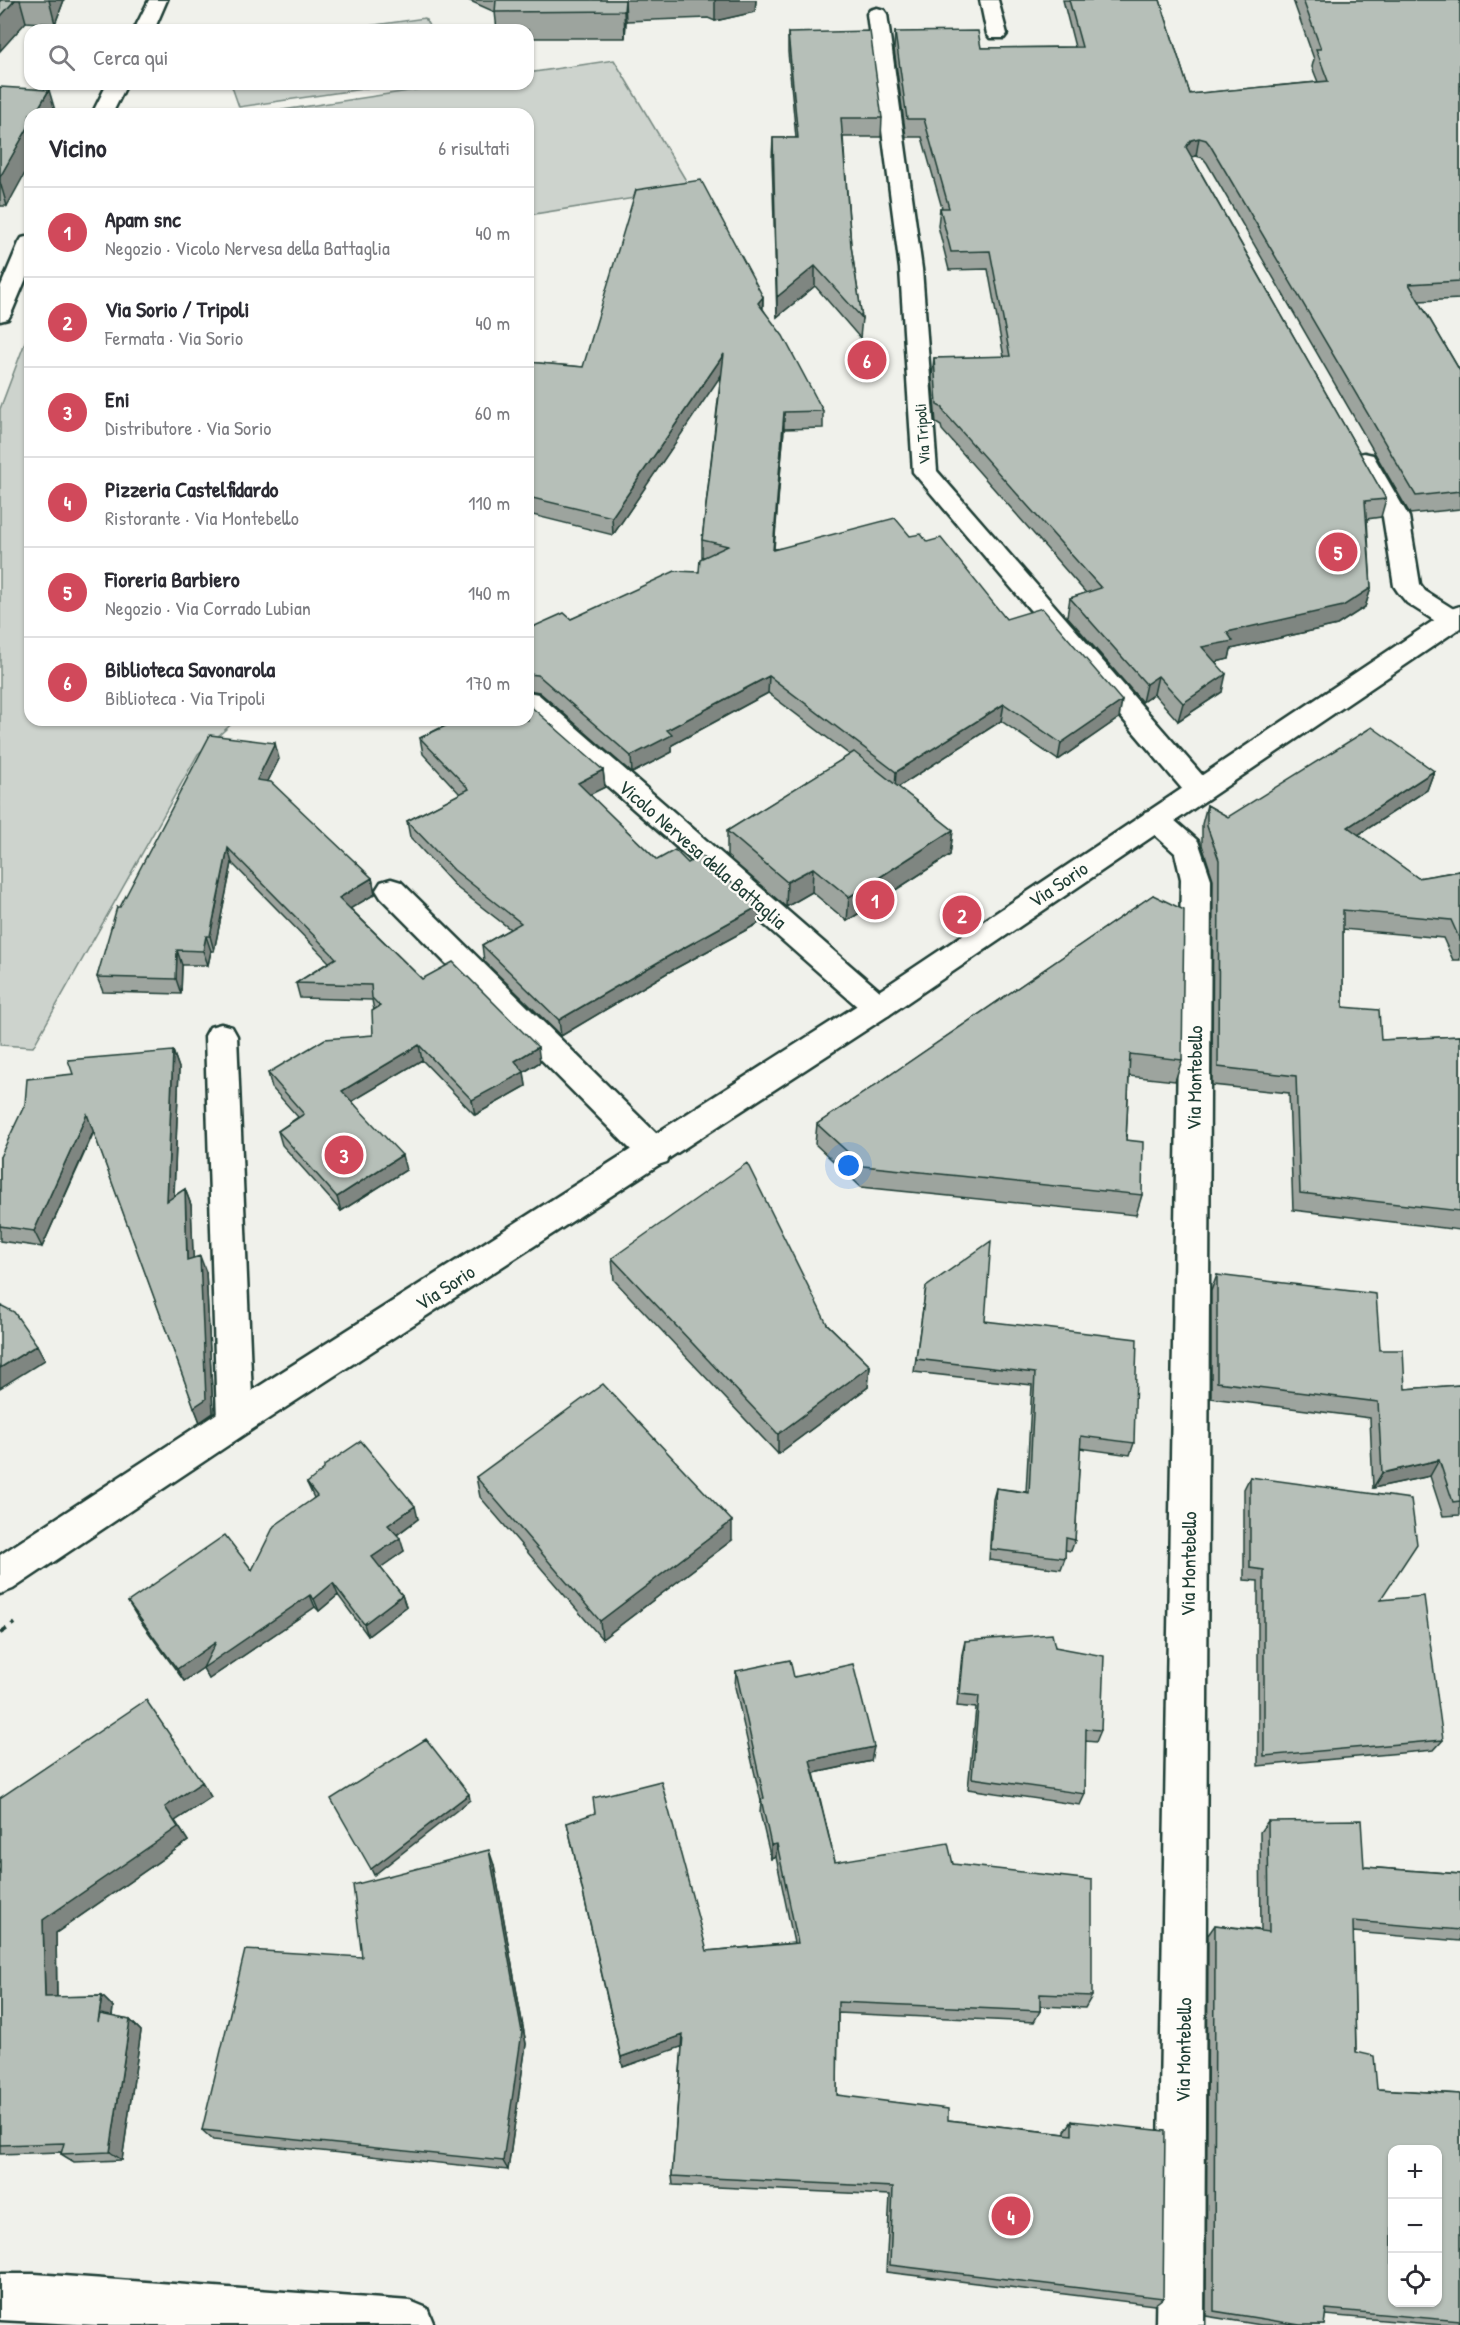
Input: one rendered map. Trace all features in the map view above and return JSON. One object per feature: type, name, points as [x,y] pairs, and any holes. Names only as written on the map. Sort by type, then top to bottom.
[{"type":"street","points":[[147,24],[159,0]]},
{"type":"street","points":[[989,0],[997,34]]},
{"type":"street","name":"Via Tripoli","points":[[877,14],[911,269],[925,472],[1199,790]]},
{"type":"street","points":[[105,108],[114,90]]},
{"type":"street","points":[[0,314],[24,257]]},
{"type":"street","points":[[1355,444],[1396,517],[1407,586],[1416,597],[1456,617]]},
{"type":"street","name":"Via Sorio","points":[[0,1576],[235,1421],[655,1153],[878,1007],[1456,617]]},
{"type":"street","name":"Vicolo Nervesa della Battaglia","points":[[534,706],[878,1007]]},
{"type":"street","name":"Via Montebello","points":[[1155,819],[1188,848],[1196,879],[1180,2325]]},
{"type":"street","points":[[391,890],[655,1153]]},
{"type":"street","points":[[221,1036],[235,1421]]},
{"type":"street","points":[[0,2297],[35,2297],[410,2325]]},
{"type":"shaded area","points":[[425,18],[428,24],[382,24]]},
{"type":"shaded area","points":[[614,60],[691,189],[534,214],[534,108],[296,108],[415,90],[534,90],[534,72]]},
{"type":"shaded area","points":[[233,90],[356,90],[239,107]]},
{"type":"shaded area","points":[[24,345],[24,726],[229,726],[198,754],[33,1047],[0,1045],[0,409]]},
{"type":"building","points":[[0,0],[15,0],[0,17]]},
{"type":"building","points":[[496,0],[625,0],[624,11],[495,12]]},
{"type":"building","points":[[1069,0],[1160,0],[1190,94],[1328,81],[1316,49],[1321,49],[1303,0],[1460,0],[1460,281],[1409,284],[1460,371],[1460,491],[1416,496],[1210,145],[1206,140],[1199,138],[1191,140],[1186,147],[1386,499],[1365,501],[1371,588],[1343,606],[1227,632],[1233,641],[1202,647],[1226,674],[1183,703],[1158,676],[1146,684],[1070,598],[1101,588],[944,412],[943,408],[937,405],[934,358],[1010,356],[990,251],[951,252],[940,208],[949,208],[924,119],[907,119],[895,32],[978,31],[981,48],[1082,47]]},
{"type":"building","points":[[870,31],[882,118],[841,118],[851,246],[862,318],[815,266],[777,297],[773,138],[798,138],[788,33]]},
{"type":"building","points":[[0,87],[49,90],[38,108],[24,108],[24,135],[0,177]]},
{"type":"building","points":[[701,180],[763,297],[758,303],[783,336],[823,411],[784,412],[773,550],[895,518],[910,536],[921,534],[927,542],[941,538],[1006,619],[1042,608],[1122,701],[1061,743],[1004,704],[896,772],[769,676],[667,730],[672,735],[631,756],[538,675],[534,675],[534,626],[564,613],[571,619],[675,571],[699,572],[700,559],[728,546],[702,540],[724,354],[612,517],[534,498],[534,363],[583,367],[636,190]]},
{"type":"building","points":[[534,709],[603,770],[578,783],[657,860],[675,850],[688,863],[701,855],[759,906],[559,1020],[482,945],[521,923],[454,870],[407,821],[469,789],[420,738],[446,726],[534,726]]},
{"type":"building","points":[[1372,727],[1434,771],[1348,827],[1418,878],[1460,871],[1460,940],[1451,920],[1343,910],[1343,1007],[1379,1010],[1381,1040],[1460,1036],[1460,1211],[1300,1193],[1296,1076],[1218,1067],[1219,860],[1207,826],[1207,805],[1228,817]]},
{"type":"building","points":[[210,735],[275,743],[257,780],[271,782],[372,878],[339,898],[422,979],[453,962],[538,1047],[515,1061],[524,1072],[472,1100],[419,1045],[342,1091],[402,1155],[337,1197],[278,1131],[304,1114],[268,1073],[325,1039],[373,1035],[372,1011],[380,1006],[372,998],[371,985],[296,983],[336,958],[228,848],[210,936],[206,936],[203,951],[177,950],[176,979],[97,977],[117,907],[120,907]]},
{"type":"building","points":[[854,752],[953,830],[849,897],[813,868],[787,882],[727,831]]},
{"type":"building","points":[[1153,895],[1184,910],[1182,1060],[1130,1054],[1126,1140],[1143,1142],[1142,1195],[863,1166],[817,1124],[871,1088]]},
{"type":"building","points":[[173,1051],[167,1201],[185,1189],[187,1260],[200,1256],[206,1399],[194,1407],[87,1114],[34,1231],[0,1226],[0,1157],[25,1104],[27,1079],[73,1074],[68,1060]]},
{"type":"building","points":[[747,1163],[827,1324],[870,1366],[778,1434],[612,1258]]},
{"type":"building","points":[[991,1241],[985,1321],[1137,1339],[1134,1443],[1081,1436],[1075,1540],[1066,1538],[1065,1558],[991,1549],[996,1488],[1029,1493],[1035,1373],[916,1359],[926,1287]]},
{"type":"building","points":[[1217,1275],[1376,1294],[1380,1350],[1403,1350],[1405,1389],[1460,1385],[1460,1501],[1453,1502],[1439,1460],[1382,1473],[1378,1402],[1217,1382]]},
{"type":"building","points":[[0,1305],[14,1312],[37,1345],[0,1368]]},
{"type":"building","points":[[603,1384],[732,1521],[600,1621],[476,1477]]},
{"type":"building","points":[[361,1441],[415,1506],[388,1525],[400,1538],[372,1557],[402,1595],[364,1624],[333,1583],[314,1599],[310,1595],[203,1668],[216,1642],[177,1669],[128,1602],[225,1535],[252,1570],[274,1526],[317,1496],[307,1483],[324,1469],[324,1466]]},
{"type":"building","points":[[1250,1477],[1411,1499],[1417,1544],[1380,1600],[1424,1596],[1443,1740],[1264,1756],[1264,1570],[1250,1568]]},
{"type":"building","points":[[1052,1634],[1055,1647],[1104,1656],[1101,1730],[1086,1729],[1085,1794],[972,1778],[979,1696],[960,1694],[965,1641]]},
{"type":"building","points":[[790,1660],[794,1677],[853,1664],[874,1747],[810,1760],[835,1862],[948,1843],[953,1864],[1092,1880],[1092,1996],[1040,1994],[1040,2011],[838,2002],[837,2095],[948,2109],[948,2120],[1072,2135],[1072,2121],[1165,2131],[1163,2298],[890,2265],[893,2187],[672,2176],[683,2035],[621,2057],[567,1823],[595,1813],[593,1798],[661,1781],[707,1951],[798,1943],[777,1844],[771,1845],[761,1799],[764,1798],[736,1671]]},
{"type":"building","points":[[146,1700],[202,1782],[165,1807],[178,1827],[43,1920],[45,1997],[102,1996],[98,2022],[100,2014],[130,2020],[110,2152],[61,2154],[64,2143],[0,2145],[0,1798]]},
{"type":"building","points":[[426,1739],[469,1794],[371,1869],[331,1799]]},
{"type":"building","points":[[1361,1820],[1364,1867],[1460,1874],[1460,1930],[1353,1921],[1356,2052],[1374,2056],[1377,2089],[1460,2094],[1460,2321],[1326,2309],[1324,2325],[1300,2325],[1214,2311],[1215,1925],[1269,1932],[1268,1821]]},
{"type":"building","points":[[489,1850],[522,2032],[503,2161],[202,2130],[245,1950],[362,1957],[353,1885]]},
{"type":"place","name":"Biblioteca Savonarola","points":[[867,360]]},
{"type":"place","name":"Fioreria Barbiero","points":[[1338,552]]},
{"type":"place","name":"Apam snc","points":[[875,900]]},
{"type":"place","name":"Via Sorio / Tripoli","points":[[962,915]]},
{"type":"place","name":"Eni","points":[[344,1155]]},
{"type":"place","name":"Pizzeria Castelfidardo","points":[[1011,2216]]}]
